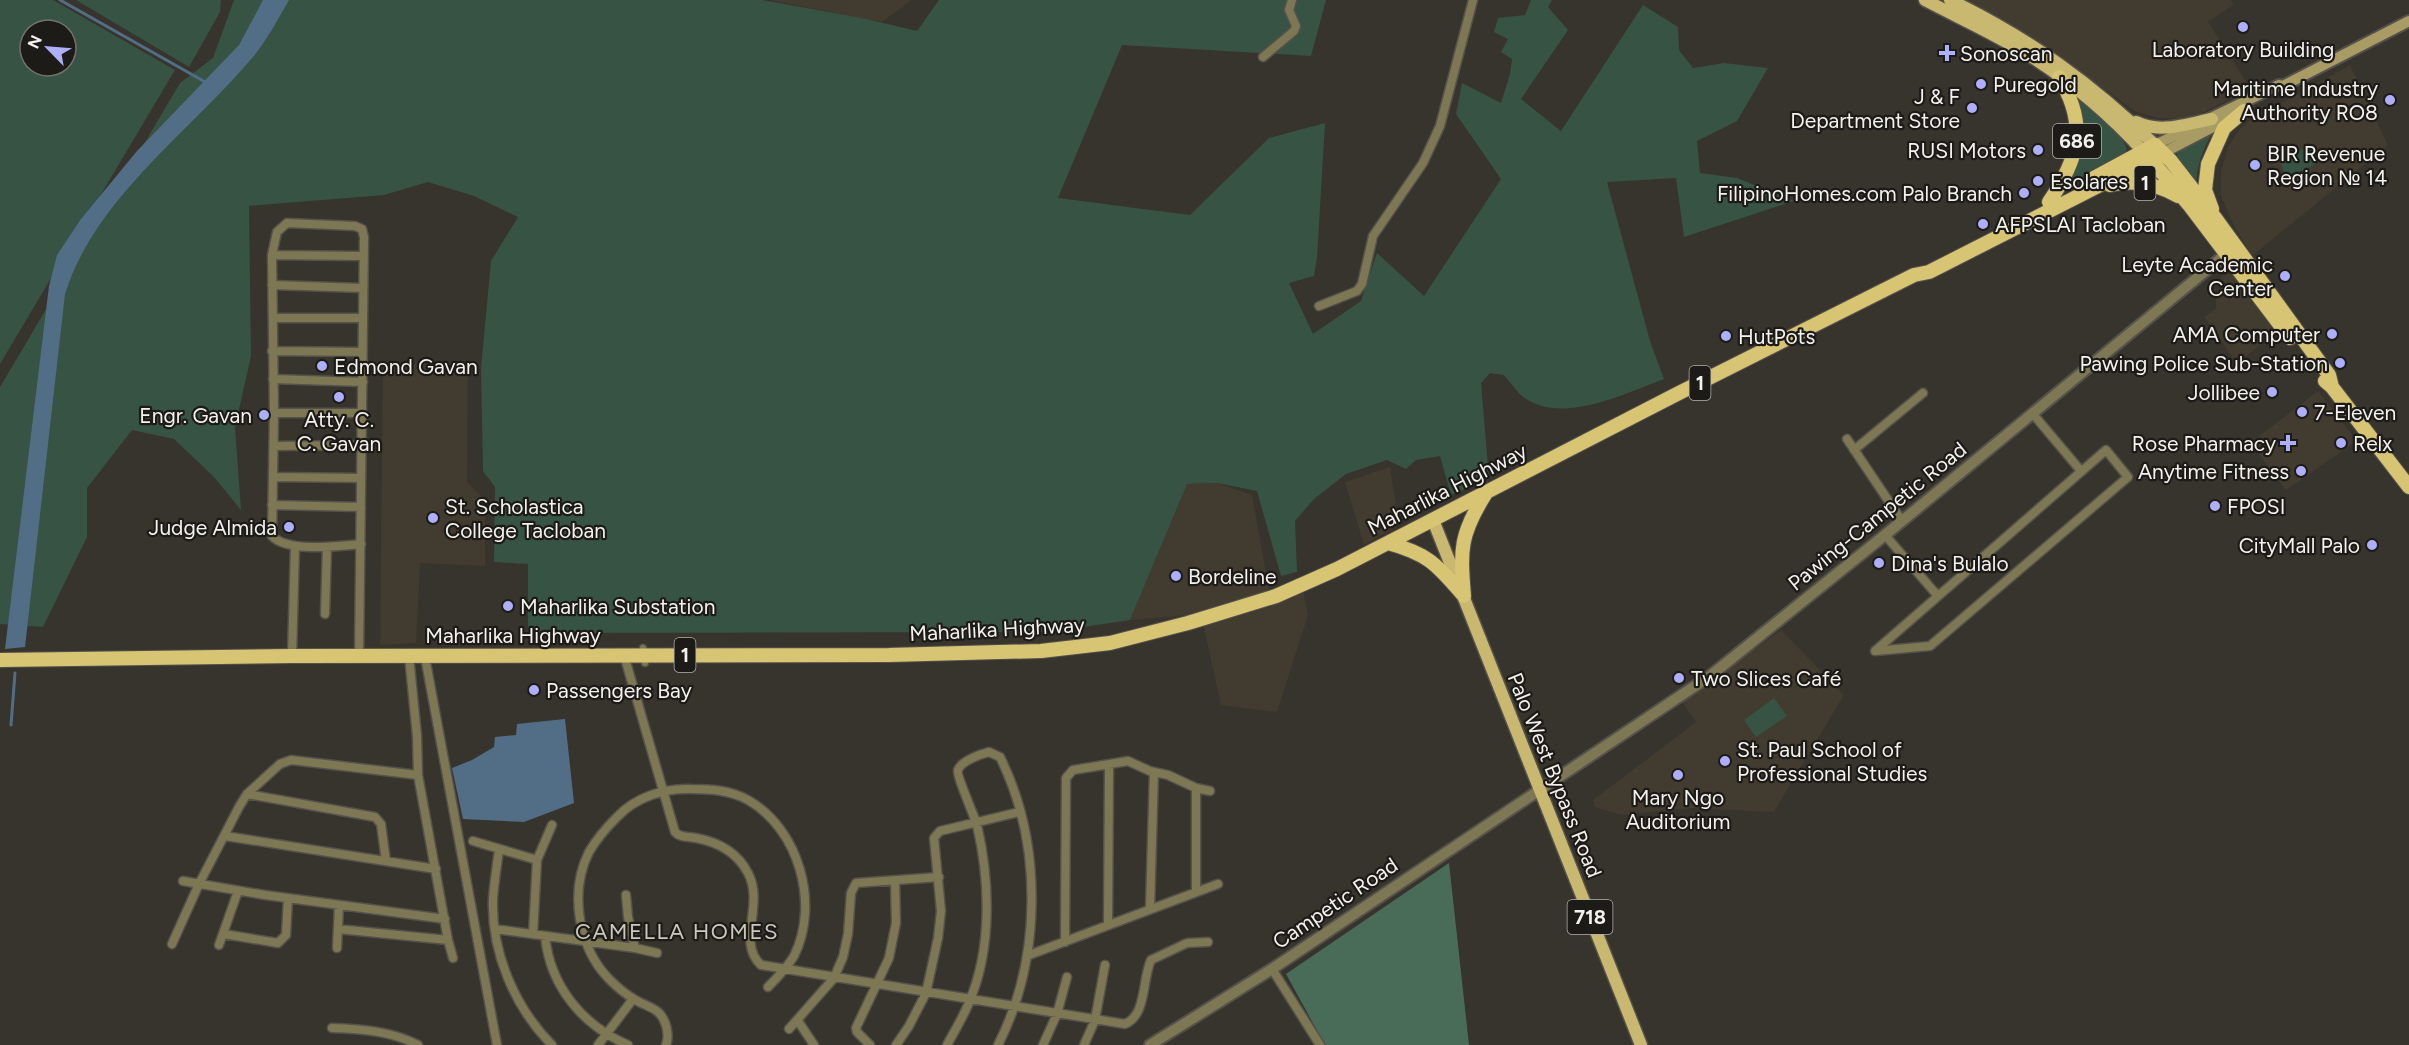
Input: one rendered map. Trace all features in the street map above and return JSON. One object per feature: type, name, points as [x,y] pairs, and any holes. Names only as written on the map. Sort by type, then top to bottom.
[{"type":"highway","name":"686","points":[[2049,202],[2070,169],[2078,134],[2070,98],[2059,76]]},
{"type":"highway","points":[[2216,219],[2205,190],[2207,168],[2214,146],[2224,128],[2244,111]]},
{"type":"highway","name":"Maharlika Highway","points":[[1914,275],[1929,272],[2094,188],[2153,152]]},
{"type":"highway","name":"Maharlika Highway","points":[[0,660],[292,656],[889,655],[1041,651],[1110,643],[1188,623],[1276,596],[1338,569],[1914,275],[1926,265],[2049,202],[2153,152]]},
{"type":"highway","name":"1","points":[[2153,152],[2226,254],[2409,487]]},
{"type":"highway","name":"1","points":[[2153,152],[2216,219],[2329,375],[2332,387]]},
{"type":"highway","name":"1","points":[[2094,188],[2121,182],[2144,183],[2161,187],[2178,195],[2190,206]]},
{"type":"highway","points":[[1464,596],[1461,560],[1463,539],[1471,517],[1487,492]]},
{"type":"highway","points":[[1388,543],[1408,548],[1428,557],[1464,596]]},
{"type":"main road","name":"686","points":[[1925,0],[2021,51],[2059,76],[2153,152]]},
{"type":"main road","name":"686","points":[[1950,0],[2061,63],[2126,117],[2153,152]]},
{"type":"main road","name":"686","points":[[2153,152],[2212,118],[2279,85],[2283,86],[2409,21]]},
{"type":"main road","name":"686","points":[[2153,152],[2244,111],[2282,91],[2283,86]]},
{"type":"main road","name":"686","points":[[2126,117],[2146,126],[2165,129],[2212,118]]},
{"type":"main road","name":"Palo West Bypass Road","points":[[1433,520],[1641,1045]]},
{"type":"street","points":[[1263,57],[1294,31],[1296,26],[1289,10],[1292,0]]},
{"type":"street","points":[[1319,306],[1357,291],[1362,284],[1373,236],[1423,163],[1440,126],[1473,0]]},
{"type":"street","points":[[359,656],[361,544],[361,478],[363,413],[362,288],[364,237],[359,227],[287,223],[277,232],[272,255],[274,446],[272,536],[282,543],[295,546],[327,547],[361,544]]},
{"type":"street","name":"Pawing-Campetic Road","points":[[1539,788],[1710,676],[2226,254]]},
{"type":"street","points":[[272,255],[363,256]]},
{"type":"street","points":[[272,285],[362,288]]},
{"type":"street","points":[[273,318],[363,318]]},
{"type":"street","points":[[272,351],[362,352]]},
{"type":"street","points":[[273,379],[363,382]]},
{"type":"street","points":[[1854,450],[1923,393]]},
{"type":"street","points":[[274,413],[363,413]]},
{"type":"street","points":[[2033,414],[2081,471]]},
{"type":"street","points":[[1847,439],[1902,521]]},
{"type":"street","points":[[274,446],[362,445]]},
{"type":"street","points":[[2106,450],[2128,477],[1930,646],[1875,651],[1937,595],[2106,450]]},
{"type":"street","points":[[273,477],[361,478]]},
{"type":"street","points":[[272,505],[361,507]]},
{"type":"street","points":[[1885,535],[1937,595]]},
{"type":"street","points":[[292,656],[295,546]]},
{"type":"street","points":[[325,614],[327,547]]},
{"type":"street","points":[[624,655],[661,790],[676,834],[716,843],[732,852],[744,866],[754,891],[755,904],[749,939],[757,962],[766,967],[1125,1024],[1131,1022],[1138,1013],[1151,960],[1187,943],[1208,942]]},
{"type":"street","points":[[409,656],[417,736],[418,775],[453,958]]},
{"type":"street","points":[[425,657],[455,829],[490,997],[497,1045]]},
{"type":"street","points":[[947,1045],[970,1000],[982,955],[986,900],[985,874],[976,822],[964,788],[957,776],[961,765],[989,752],[1000,757],[1006,770],[1024,832],[1031,923],[1029,955],[1015,1008],[998,1045]]},
{"type":"street","points":[[172,944],[199,884],[247,794],[280,764],[291,760],[418,775]]},
{"type":"street","points":[[1065,942],[1066,778],[1073,770],[1128,761],[1196,788],[1210,791]]},
{"type":"street","points":[[1108,925],[1109,765]]},
{"type":"street","points":[[1150,908],[1154,772]]},
{"type":"street","points":[[1196,788],[1196,891]]},
{"type":"street","name":"Campetic Road","points":[[1154,1044],[1272,969],[1539,788]]},
{"type":"street","points":[[666,1045],[668,1035],[665,1023],[658,1012],[633,999],[609,979],[597,964],[585,941],[579,915],[581,873],[589,852],[618,814],[637,802],[661,790],[711,789],[727,792],[746,799],[768,817],[787,840],[802,882],[806,909],[800,940],[784,971],[768,987]]},
{"type":"street","points":[[247,794],[375,818],[381,824],[386,861]]},
{"type":"street","points":[[896,1045],[926,993],[941,911],[934,838],[940,831],[1019,812]]},
{"type":"street","points":[[534,934],[537,860],[552,825]]},
{"type":"street","points":[[225,836],[436,869]]},
{"type":"street","points":[[473,841],[537,860]]},
{"type":"street","points":[[499,849],[493,900],[495,929],[500,953],[509,980],[526,1011],[552,1045]]},
{"type":"street","points":[[789,1029],[834,978],[849,934],[852,888],[856,883],[939,876]]},
{"type":"street","points":[[183,881],[238,891],[445,919]]},
{"type":"street","points":[[870,1045],[856,1028],[889,958],[895,933],[895,881]]},
{"type":"street","points":[[1029,955],[1218,884]]},
{"type":"street","points":[[219,945],[238,891]]},
{"type":"street","points":[[626,895],[635,948]]},
{"type":"street","points":[[224,934],[278,943],[286,935],[288,898]]},
{"type":"street","points":[[337,948],[339,905]]},
{"type":"street","points":[[338,929],[448,940]]},
{"type":"street","points":[[495,929],[657,953]]},
{"type":"street","points":[[545,936],[547,954],[558,986],[588,1019],[606,1033],[628,1045]]},
{"type":"street","points":[[1084,1045],[1095,1020],[1105,965]]},
{"type":"street","points":[[1272,969],[1320,1045]]},
{"type":"street","points":[[1043,1045],[1056,1014],[1067,977]]},
{"type":"street","points":[[598,1045],[633,999]]},
{"type":"street","points":[[798,1021],[814,1045]]},
{"type":"street","points":[[332,1028],[386,1032],[402,1036],[418,1045]]},
{"type":"shaded area","points":[[769,0],[912,0],[882,22]]},
{"type":"shaded area","points":[[1959,0],[2231,0],[2234,4],[2208,22],[2250,88],[2191,119],[2158,118],[2136,112],[2042,44]]},
{"type":"shaded area","points":[[2350,65],[2388,145],[2252,256],[2233,224],[2221,196],[2221,171],[2228,147],[2238,131],[2249,121]]},
{"type":"shaded area","points":[[2232,269],[2278,331],[2237,363],[2204,317],[2216,309],[2216,298],[2223,295],[2221,277]]},
{"type":"shaded area","name":"St. Scholastica College Tacloban","points":[[383,363],[468,364],[467,482],[485,500],[485,566],[420,563],[416,643],[380,645]]},
{"type":"shaded area","points":[[2318,391],[2357,441],[2286,490],[2250,443]]},
{"type":"shaded area","points":[[1390,467],[1399,525],[1364,545],[1345,482]]},
{"type":"shaded area","points":[[1217,483],[1252,495],[1269,590],[1301,580],[1308,615],[1277,712],[1221,705],[1201,614],[1130,620],[1186,484]]},
{"type":"shaded area","name":"St. Paul School of Professional Studies","points":[[1781,630],[1844,695],[1774,812],[1691,808],[1621,815],[1595,807],[1593,800],[1696,722],[1682,702]]},
{"type":"green space","points":[[0,0],[53,0],[175,70],[0,364]]},
{"type":"green space","points":[[76,0],[221,0],[220,12],[189,67]]},
{"type":"green space","points":[[234,0],[762,0],[862,18],[917,31],[939,0],[1326,0],[1311,56],[1122,45],[1058,198],[1190,215],[1269,138],[1325,123],[1314,276],[1289,283],[1313,334],[1361,301],[1377,253],[1424,296],[1501,179],[1456,114],[1462,83],[1501,103],[1512,59],[1501,52],[1508,39],[1494,32],[1498,18],[1525,15],[1531,0],[1552,0],[1548,7],[1568,30],[1521,99],[1561,131],[1643,5],[1678,27],[1679,50],[1693,68],[1724,63],[1768,68],[1737,121],[1697,141],[1700,173],[1737,178],[1794,201],[1684,237],[1676,178],[1607,182],[1650,341],[1664,379],[1595,404],[1559,408],[1542,406],[1526,399],[1504,375],[1490,373],[1481,383],[1489,479],[1451,495],[1440,456],[1416,460],[1406,469],[1387,460],[1346,474],[1314,499],[1295,521],[1297,572],[1281,576],[1257,491],[1217,483],[1187,484],[1130,620],[1050,632],[528,633],[528,564],[494,562],[495,487],[483,471],[481,368],[491,261],[518,217],[474,196],[428,182],[384,195],[249,206],[251,356],[235,427],[241,510],[214,477],[174,439],[132,430],[87,488],[87,537],[43,627],[0,624],[0,387],[180,83],[213,58]]},
{"type":"green space","points":[[2077,98],[2105,120],[2127,149],[2123,158],[2071,184],[2076,167]]},
{"type":"green space","points":[[2211,135],[2200,161],[2197,189],[2176,159],[2185,147]]},
{"type":"green space","points":[[2313,144],[2321,161],[2287,178],[2279,160]]},
{"type":"green space","points":[[1774,698],[1787,716],[1756,737],[1744,720]]},
{"type":"green space","points":[[1449,863],[1469,1045],[1325,1045],[1286,974]]},
{"type":"water","points":[[263,0],[289,0],[267,38],[252,58],[146,168],[98,227],[79,259],[65,294],[25,647],[5,649],[49,286],[57,255],[81,219],[137,151],[239,45]]},
{"type":"water","points":[[565,719],[574,803],[524,822],[463,819],[452,768],[494,747],[495,737],[516,735],[517,724]]},
{"type":"waterway","points":[[60,0],[207,83]]},
{"type":"waterway","points":[[11,725],[15,673]]},
{"type":"place","name":"Laboratory Building","points":[[2243,27]]},
{"type":"place","name":"Sonoscan","points":[[1947,53]]},
{"type":"place","name":"Puregold","points":[[1981,84]]},
{"type":"place","name":"Maritime Industry Authority RO8","points":[[2390,100]]},
{"type":"place","name":"J & F Department Store","points":[[1972,108]]},
{"type":"place","name":"RUSI Motors","points":[[2038,150]]},
{"type":"place","name":"BIR Revenue Region № 14","points":[[2255,165]]},
{"type":"place","name":"Esolares","points":[[2038,181]]},
{"type":"place","name":"FilipinoHomes.com Palo Branch","points":[[2024,193]]},
{"type":"place","name":"AFPSLAI Tacloban","points":[[1983,224]]},
{"type":"place","name":"Leyte Academic Center","points":[[2285,276]]},
{"type":"place","name":"AMA Computer","points":[[2332,334]]},
{"type":"place","name":"HutPots","points":[[1726,336]]},
{"type":"place","name":"Pawing Police Sub-Station","points":[[2340,363]]},
{"type":"place","name":"Edmond Gavan","points":[[322,366]]},
{"type":"place","name":"Jollibee","points":[[2272,392]]},
{"type":"place","name":"Atty. C. C. Gavan","points":[[339,397]]},
{"type":"place","name":"7-Eleven","points":[[2302,412]]},
{"type":"place","name":"Engr. Gavan","points":[[264,415]]},
{"type":"place","name":"Rose Pharmacy","points":[[2288,443]]},
{"type":"place","name":"Relx","points":[[2341,443]]},
{"type":"place","name":"Anytime Fitness","points":[[2301,471]]},
{"type":"place","name":"FPOSI","points":[[2215,506]]},
{"type":"place","name":"St. Scholastica College Tacloban","points":[[433,518]]},
{"type":"place","name":"Judge Almida","points":[[289,527]]},
{"type":"place","name":"CityMall Palo","points":[[2372,545]]},
{"type":"place","name":"Dina's Bulalo","points":[[1879,563]]},
{"type":"place","name":"Bordeline","points":[[1176,576]]},
{"type":"place","name":"Maharlika Substation","points":[[508,606]]},
{"type":"place","name":"Two Slices Café","points":[[1679,678]]},
{"type":"place","name":"Passengers Bay","points":[[534,690]]},
{"type":"place","name":"St. Paul School of Professional Studies","points":[[1725,761]]},
{"type":"place","name":"Mary Ngo Auditorium","points":[[1678,775]]},
{"type":"district","name":"CAMELLA HOMES","points":[[677,931]]}]
